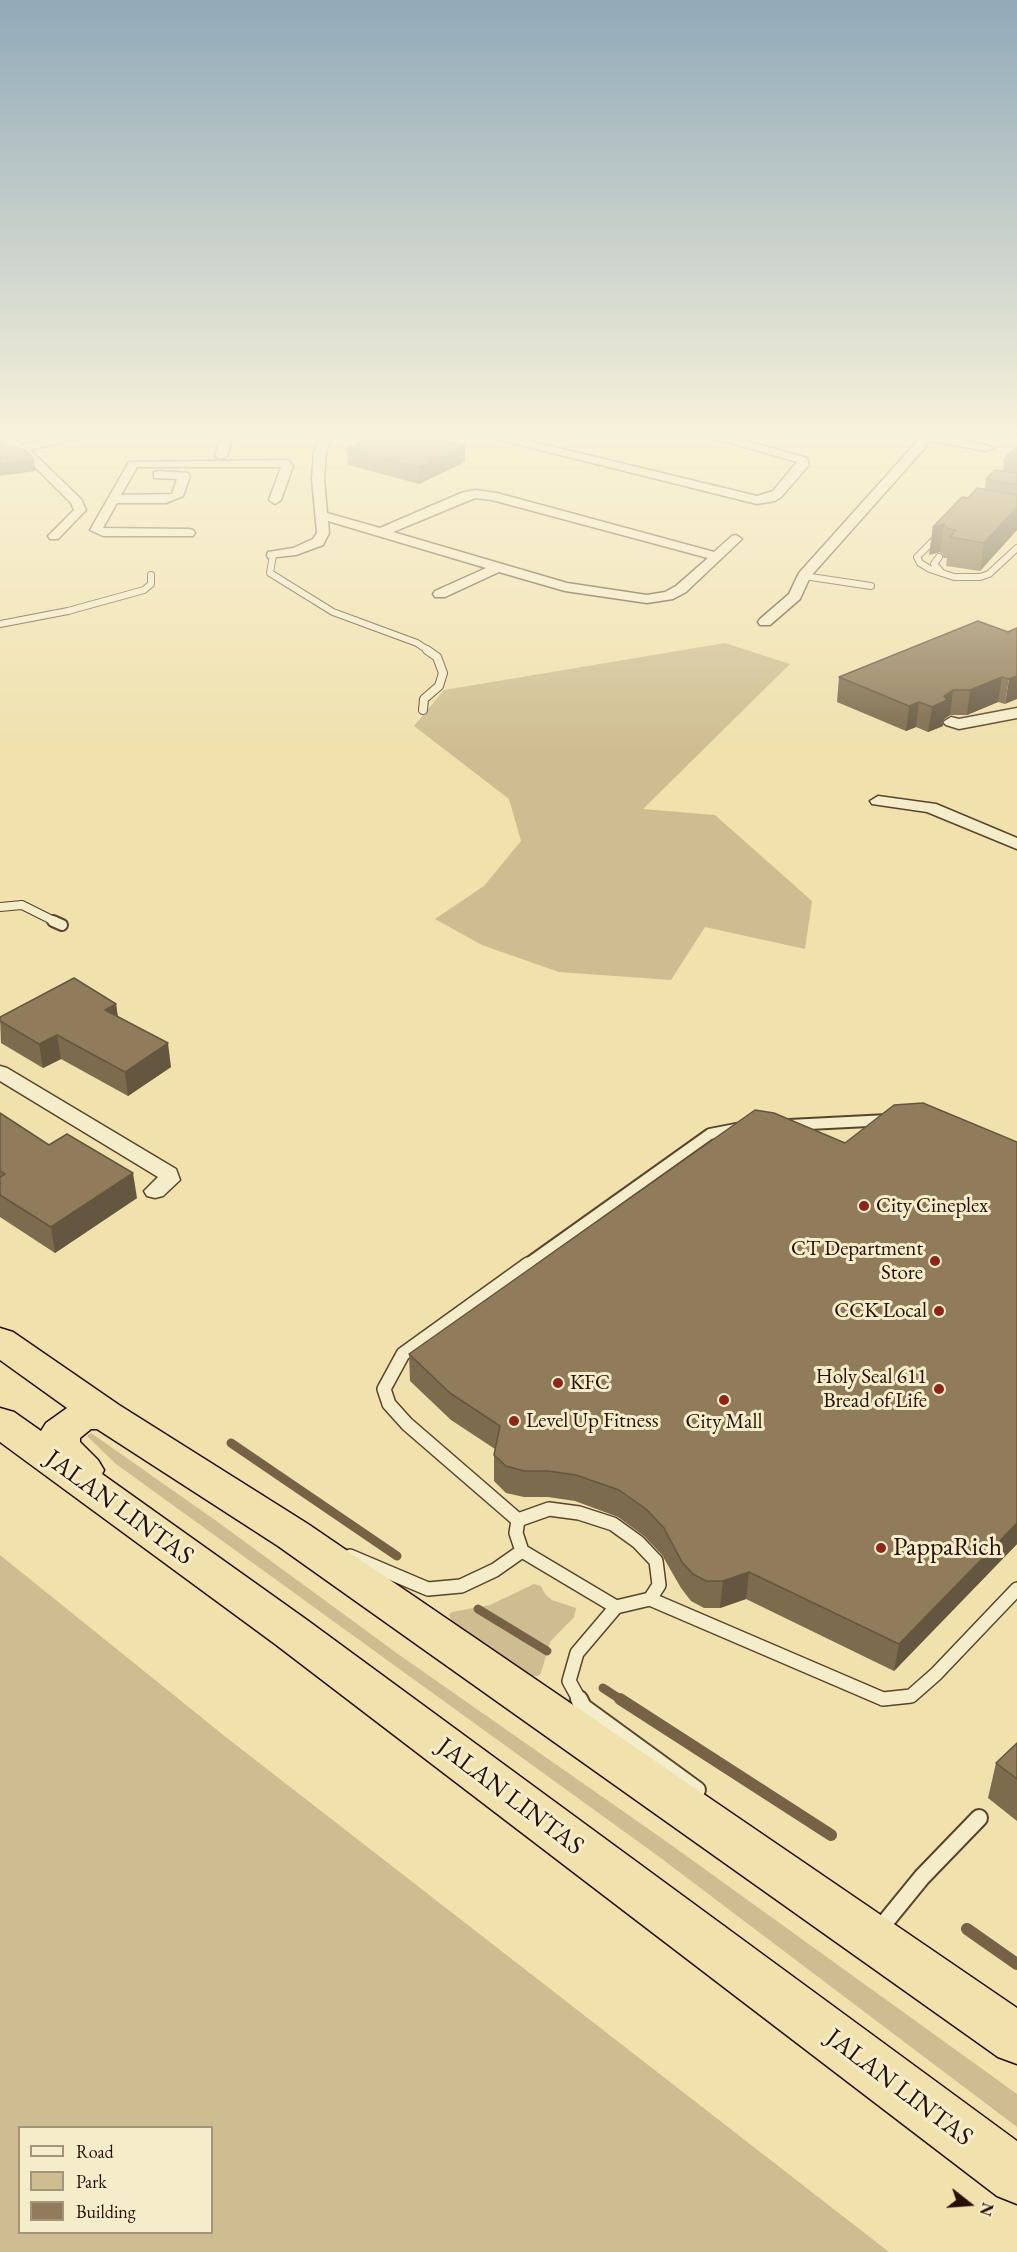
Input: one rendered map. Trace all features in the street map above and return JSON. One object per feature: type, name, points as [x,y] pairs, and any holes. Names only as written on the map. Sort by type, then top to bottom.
[{"type":"highway","points":[[0,1341],[105,1415],[298,1539],[788,1871],[873,1938],[1017,2039]]},
{"type":"highway","points":[[105,1415],[89,1415],[77,1419],[60,1433],[60,1447],[123,1510]]},
{"type":"highway","name":"JALAN LINTAS","points":[[0,1422],[123,1510],[1017,2176]]},
{"type":"street","points":[[273,555],[296,551],[318,542]]},
{"type":"street","points":[[410,542],[585,591],[647,599],[668,596],[693,581],[715,556],[732,542]]},
{"type":"street","points":[[664,542],[715,556]]},
{"type":"street","points":[[765,622],[795,596],[804,576],[834,542]]},
{"type":"street","points":[[440,594],[497,568]]},
{"type":"street","points":[[994,704],[1005,708],[1017,708]]},
{"type":"street","points":[[951,722],[959,724],[1017,713]]},
{"type":"street","points":[[878,801],[930,808],[1017,844]]},
{"type":"street","points":[[0,1072],[168,1174],[169,1180],[155,1191]]},
{"type":"lane","points":[[932,542],[917,557],[920,563],[954,577],[980,578],[989,574],[1005,562],[1017,548]]},
{"type":"lane","points":[[273,555],[270,573],[333,612],[417,643],[437,657],[443,673],[439,686],[424,699],[423,710]]},
{"type":"lane","points":[[939,556],[934,564],[942,574]]},
{"type":"lane","points":[[0,624],[68,611],[144,590],[151,585],[151,575]]},
{"type":"lane","points":[[804,576],[871,586]]},
{"type":"lane","points":[[0,907],[22,905],[62,925]]},
{"type":"lane","points":[[775,1126],[901,1119]]},
{"type":"lane","points":[[518,1520],[407,1424],[389,1404],[384,1389],[392,1371],[403,1354],[677,1156],[710,1134],[729,1129],[752,1128]]},
{"type":"lane","points":[[518,1520],[549,1509],[579,1512],[613,1524],[638,1542],[656,1561],[659,1585],[650,1599]]},
{"type":"lane","points":[[518,1520],[516,1533],[522,1551],[616,1607]]},
{"type":"lane","points":[[298,1539],[351,1556],[428,1589],[461,1586],[495,1570],[522,1551]]},
{"type":"lane","points":[[705,1796],[583,1707],[569,1681],[577,1653],[616,1607],[650,1599],[883,1699],[911,1696],[936,1674],[1017,1589]]},
{"type":"lane","points":[[873,1938],[901,1900],[979,1818]]},
{"type":"green space","points":[[725,643],[790,664],[643,809],[715,815],[812,901],[805,949],[705,927],[671,980],[559,972],[482,945],[435,919],[484,886],[521,841],[509,799],[414,726],[444,690]]},
{"type":"green space","points":[[91,1433],[1017,2094],[1017,2127],[658,1856],[116,1464],[87,1436]]},
{"type":"green space","points":[[0,1555],[227,1738],[889,2252],[0,2252]]},
{"type":"green space","points":[[534,1584],[541,1586],[552,1600],[576,1608],[574,1617],[550,1642],[541,1673],[538,1676],[532,1676],[452,1622],[449,1615],[452,1612],[490,1605]]},
{"type":"building","points":[[978,621],[1008,632],[1017,628],[1017,676],[1009,679],[1002,677],[970,690],[953,690],[944,696],[947,700],[932,707],[919,702],[909,706],[839,677]]},
{"type":"building","points":[[74,978],[116,1004],[105,1010],[168,1043],[125,1072],[57,1035],[39,1044],[0,1021],[0,1017]]},
{"type":"building","name":"City Mall","points":[[923,1103],[1017,1142],[1017,1523],[899,1644],[749,1572],[723,1581],[706,1581],[693,1574],[682,1562],[664,1528],[646,1509],[619,1490],[576,1475],[548,1471],[524,1471],[506,1466],[494,1455],[500,1426],[450,1393],[409,1354],[755,1110],[774,1113],[845,1143],[894,1105]]},
{"type":"building","points":[[0,1113],[49,1145],[67,1134],[133,1173],[51,1227],[0,1195],[0,1177],[5,1174],[0,1171]]},
{"type":"building","points":[[1017,1743],[1017,1779],[996,1763]]},
{"type":"waterway","points":[[231,1443],[397,1556]]},
{"type":"waterway","points":[[478,1609],[547,1651]]},
{"type":"waterway","points":[[603,1688],[623,1701]]},
{"type":"waterway","points":[[620,1699],[831,1835]]},
{"type":"waterway","points":[[967,1929],[1017,1964]]},
{"type":"place","name":"City Cineplex","points":[[864,1206]]},
{"type":"place","name":"CT Department Store","points":[[935,1261]]},
{"type":"place","name":"CCK Local","points":[[939,1311]]},
{"type":"place","name":"KFC","points":[[558,1383]]},
{"type":"place","name":"Holy Seal 611 Bread of Life","points":[[939,1389]]},
{"type":"place","name":"City Mall","points":[[724,1400]]},
{"type":"place","name":"Level Up Fitness","points":[[514,1421]]},
{"type":"place","name":"PappaRich","points":[[881,1548]]}]
